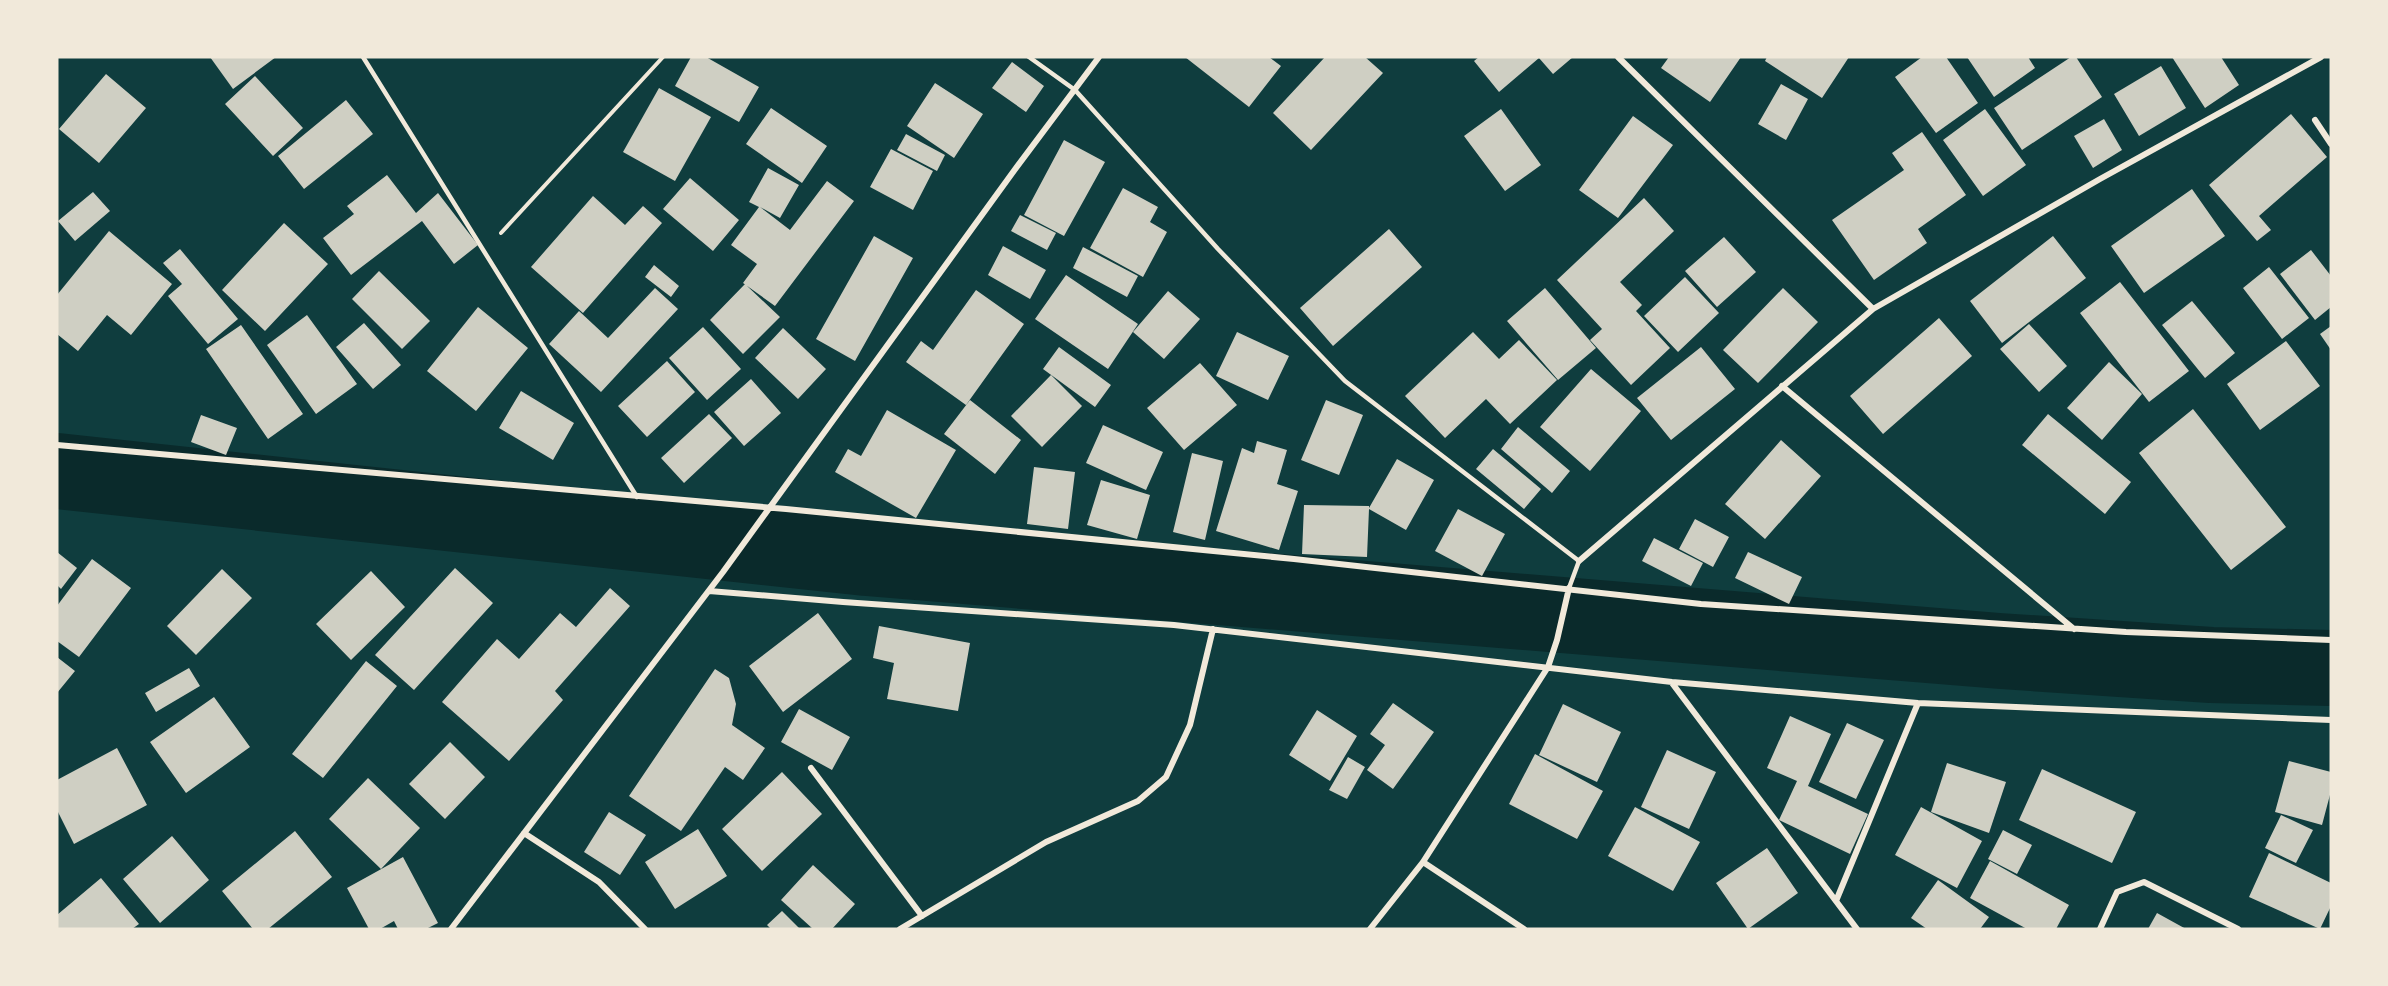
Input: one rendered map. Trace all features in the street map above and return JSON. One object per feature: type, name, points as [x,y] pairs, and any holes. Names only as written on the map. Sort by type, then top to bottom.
[{"type":"street","points":[[450,929],[709,591],[1009,177],[1099,57]]},
{"type":"street","points":[[1618,57],[1873,309]]},
{"type":"street","points":[[1578,561],[1873,309],[2100,179],[2321,57]]},
{"type":"street","points":[[2315,120],[2331,144]]},
{"type":"street","points":[[1782,386],[2074,629]]},
{"type":"street","points":[[57,446],[771,507],[1569,588],[1701,604],[2074,629],[2331,640]]},
{"type":"street","points":[[1370,929],[1423,862],[1548,667],[1569,588]]},
{"type":"street","points":[[709,591],[1213,629],[1672,682],[1918,703],[2331,720]]},
{"type":"street","points":[[900,929],[1046,842],[1138,801],[1166,777],[1190,725],[1213,629]]},
{"type":"street","points":[[1672,682],[1857,929]]},
{"type":"street","points":[[1836,901],[1918,703]]},
{"type":"street","points":[[811,768],[922,916]]},
{"type":"street","points":[[524,833],[599,882],[645,929]]},
{"type":"street","points":[[1423,862],[1524,929]]},
{"type":"street","points":[[2100,929],[2117,892],[2144,882],[2238,929]]},
{"type":"lane","points":[[363,57],[637,497]]},
{"type":"lane","points":[[1029,57],[1075,90],[1218,249],[1345,381],[1578,561],[1569,588]]},
{"type":"path","points":[[484,251],[663,57]]},
{"type":"building","points":[[210,57],[276,57],[233,89]]},
{"type":"building","points":[[691,57],[706,57],[759,87],[739,122],[675,86]]},
{"type":"building","points":[[1185,57],[1269,57],[1281,66],[1249,107]]},
{"type":"building","points":[[1325,57],[1365,57],[1383,73],[1311,150],[1273,113]]},
{"type":"building","points":[[1479,57],[1573,57],[1553,74],[1539,58],[1499,92],[1474,61]]},
{"type":"building","points":[[1669,57],[1741,57],[1710,102],[1661,68]]},
{"type":"building","points":[[1767,57],[1849,57],[1822,98],[1765,61]]},
{"type":"building","points":[[1922,57],[1946,57],[1978,103],[1936,133],[1895,77]]},
{"type":"building","points":[[1967,57],[2028,57],[2035,68],[1994,97]]},
{"type":"building","points":[[2071,57],[2076,57],[2102,97],[2022,150],[1994,108]]},
{"type":"building","points":[[2172,57],[2221,57],[2239,85],[2205,108]]},
{"type":"building","points":[[1012,62],[1044,86],[1026,112],[992,88]]},
{"type":"building","points":[[2161,66],[2186,108],[2139,136],[2114,94]]},
{"type":"building","points":[[106,74],[146,108],[99,163],[59,129]]},
{"type":"building","points":[[255,76],[303,128],[273,156],[225,104]]},
{"type":"building","points":[[935,83],[983,114],[954,158],[907,126]]},
{"type":"building","points":[[1781,84],[1808,99],[1786,140],[1758,124]]},
{"type":"building","points":[[659,88],[711,117],[675,181],[623,152]]},
{"type":"building","points":[[346,100],[373,134],[304,189],[278,156]]},
{"type":"building","points":[[771,108],[827,146],[802,183],[746,144]]},
{"type":"building","points":[[1501,109],[1541,165],[1505,191],[1464,136]]},
{"type":"building","points":[[1985,109],[2026,165],[1983,196],[1943,140]]},
{"type":"building","points":[[2291,114],[2327,157],[2259,216],[2271,230],[2257,241],[2209,185]]},
{"type":"building","points":[[1633,116],[1673,145],[1618,218],[1579,190]]},
{"type":"building","points":[[2104,119],[2122,150],[2093,168],[2074,136]]},
{"type":"building","points":[[1922,132],[1966,195],[1918,229],[1927,243],[1874,280],[1832,220],[1904,170],[1892,153]]},
{"type":"building","points":[[906,134],[945,155],[937,171],[897,150]]},
{"type":"building","points":[[1064,140],[1105,162],[1064,236],[1024,215]]},
{"type":"building","points":[[891,149],[933,171],[913,210],[870,187]]},
{"type":"building","points":[[768,168],[799,185],[780,218],[760,207],[790,230],[827,181],[854,201],[775,306],[743,283],[757,264],[731,245],[759,207],[749,202]]},
{"type":"building","points":[[387,175],[416,213],[438,193],[478,245],[454,264],[422,221],[351,275],[323,238],[354,214],[347,206]]},
{"type":"building","points":[[690,178],[739,220],[713,251],[663,209]]},
{"type":"building","points":[[1123,188],[1158,207],[1150,222],[1167,232],[1143,277],[1090,248]]},
{"type":"building","points":[[2192,189],[2225,236],[2144,293],[2111,246]]},
{"type":"building","points":[[93,192],[110,211],[75,241],[58,221]]},
{"type":"building","points":[[593,196],[625,225],[643,206],[662,223],[583,313],[531,267]]},
{"type":"building","points":[[1644,198],[1674,231],[1620,282],[1642,305],[1636,311],[1670,348],[1631,385],[1590,340],[1602,329],[1557,280]]},
{"type":"building","points":[[1020,215],[1056,233],[1047,250],[1011,231]]},
{"type":"building","points":[[284,223],[328,264],[265,331],[222,290]]},
{"type":"building","points":[[1389,229],[1422,267],[1333,346],[1300,308]]},
{"type":"building","points":[[109,231],[172,284],[131,335],[107,315],[78,351],[57,334],[57,295]]},
{"type":"building","points":[[874,236],[913,258],[855,361],[816,339]]},
{"type":"building","points":[[2053,236],[2086,278],[2002,343],[1970,301]]},
{"type":"building","points":[[1724,237],[1756,272],[1717,307],[1685,271]]},
{"type":"building","points":[[1003,246],[1046,270],[1030,299],[988,275]]},
{"type":"building","points":[[1083,247],[1138,276],[1127,297],[1073,268]]},
{"type":"building","points":[[180,249],[238,319],[208,344],[168,296],[182,284],[163,263]]},
{"type":"building","points":[[2311,250],[2331,276],[2331,307],[2315,320],[2280,274]]},
{"type":"building","points":[[654,265],[679,286],[671,297],[645,277]]},
{"type":"building","points":[[2269,267],[2309,318],[2282,339],[2243,288]]},
{"type":"building","points":[[379,271],[430,321],[402,349],[352,299]]},
{"type":"building","points":[[1066,275],[1138,324],[1108,369],[1035,319]]},
{"type":"building","points":[[1685,277],[1719,313],[1678,352],[1644,316]]},
{"type":"building","points":[[2120,282],[2189,371],[2149,402],[2080,313]]},
{"type":"building","points":[[745,284],[780,317],[743,354],[710,320]]},
{"type":"building","points":[[655,288],[678,309],[601,392],[549,344],[579,311],[608,338]]},
{"type":"building","points":[[1545,288],[1596,348],[1558,380],[1507,321]]},
{"type":"building","points":[[1783,288],[1818,322],[1758,383],[1723,350]]},
{"type":"building","points":[[976,290],[1024,324],[966,405],[906,362],[921,341],[933,350]]},
{"type":"building","points":[[1168,291],[1200,319],[1164,359],[1133,332]]},
{"type":"building","points":[[2192,301],[2235,353],[2205,378],[2162,325]]},
{"type":"building","points":[[478,307],[528,348],[476,411],[427,371]]},
{"type":"building","points":[[307,315],[357,384],[316,414],[267,345]]},
{"type":"building","points":[[1939,318],[1972,356],[1883,434],[1850,396]]},
{"type":"building","points":[[364,323],[401,365],[373,389],[336,347]]},
{"type":"building","points":[[2029,324],[2067,366],[2039,392],[2000,349]]},
{"type":"building","points":[[241,325],[303,414],[268,439],[206,349]]},
{"type":"building","points":[[2331,326],[2331,350],[2320,334]]},
{"type":"building","points":[[703,327],[741,369],[707,400],[669,358]]},
{"type":"building","points":[[783,328],[826,369],[798,399],[755,358]]},
{"type":"building","points":[[1237,332],[1289,356],[1268,400],[1216,376]]},
{"type":"building","points":[[1473,332],[1499,359],[1519,340],[1557,380],[1510,424],[1486,399],[1445,438],[1405,396]]},
{"type":"building","points":[[2286,341],[2320,386],[2260,430],[2227,384]]},
{"type":"building","points":[[1059,347],[1111,385],[1095,407],[1043,369]]},
{"type":"building","points":[[1701,347],[1735,389],[1671,440],[1637,398]]},
{"type":"building","points":[[667,361],[695,392],[647,437],[618,406]]},
{"type":"building","points":[[2109,362],[2142,394],[2102,440],[2067,408]]},
{"type":"building","points":[[1200,363],[1237,405],[1184,450],[1147,408]]},
{"type":"building","points":[[1591,369],[1641,411],[1590,471],[1540,427]]},
{"type":"building","points":[[1051,375],[1082,406],[1042,447],[1011,416]]},
{"type":"building","points":[[751,379],[781,413],[744,446],[714,412]]},
{"type":"building","points":[[521,391],[574,423],[553,460],[499,428]]},
{"type":"building","points":[[970,400],[1021,440],[995,474],[944,434]]},
{"type":"building","points":[[1326,400],[1363,415],[1339,475],[1301,460]]},
{"type":"building","points":[[2193,409],[2286,527],[2231,570],[2139,453]]},
{"type":"building","points":[[887,410],[956,450],[916,518],[835,472],[848,449],[861,456]]},
{"type":"building","points":[[709,414],[732,438],[684,483],[661,458]]},
{"type":"building","points":[[2048,414],[2131,482],[2105,514],[2022,445]]},
{"type":"building","points":[[201,415],[237,428],[226,455],[191,442]]},
{"type":"building","points":[[1103,425],[1163,452],[1146,490],[1086,463]]},
{"type":"building","points":[[1518,427],[1570,471],[1552,493],[1501,449]]},
{"type":"building","points":[[1781,440],[1821,476],[1765,539],[1725,504]]},
{"type":"building","points":[[1257,441],[1287,450],[1277,484],[1298,491],[1279,550],[1216,531],[1242,448],[1254,453]]},
{"type":"building","points":[[1493,449],[1541,489],[1524,509],[1476,469]]},
{"type":"building","points":[[1192,453],[1223,461],[1205,540],[1173,532]]},
{"type":"building","points":[[1397,459],[1434,480],[1406,530],[1369,509],[1367,557],[1302,554],[1304,505],[1369,506],[1369,508]]},
{"type":"building","points":[[1034,467],[1075,472],[1068,529],[1027,524]]},
{"type":"building","points":[[1101,480],[1150,495],[1137,539],[1087,525]]},
{"type":"building","points":[[1458,509],[1505,534],[1482,576],[1435,551]]},
{"type":"building","points":[[1695,519],[1729,537],[1713,567],[1679,549]]},
{"type":"building","points":[[1654,538],[1703,563],[1691,586],[1642,561]]},
{"type":"building","points":[[57,552],[77,568],[61,589],[57,585]]},
{"type":"building","points":[[1748,552],[1802,577],[1789,604],[1735,578]]},
{"type":"building","points":[[92,559],[131,588],[79,657],[57,641],[57,606]]},
{"type":"building","points":[[455,568],[493,603],[414,690],[375,655]]},
{"type":"building","points":[[222,569],[252,598],[196,655],[167,626]]},
{"type":"building","points":[[371,571],[405,607],[351,660],[316,624]]},
{"type":"building","points":[[610,588],[630,606],[555,691],[563,700],[509,761],[442,702],[497,639],[519,659],[560,613],[576,627]]},
{"type":"building","points":[[818,613],[852,659],[783,712],[749,666]]},
{"type":"building","points":[[879,626],[970,643],[958,711],[887,699],[894,663],[873,658]]},
{"type":"building","points":[[57,657],[75,671],[57,693]]},
{"type":"building","points":[[366,661],[397,686],[323,778],[292,754]]},
{"type":"building","points":[[189,668],[200,686],[156,712],[145,693]]},
{"type":"building","points":[[715,669],[729,678],[736,704],[732,725],[765,748],[743,780],[725,767],[681,831],[629,796]]},
{"type":"building","points":[[214,697],[250,747],[186,793],[150,742]]},
{"type":"building","points":[[1393,703],[1434,732],[1393,789],[1367,770],[1385,745],[1370,734]]},
{"type":"building","points":[[1563,704],[1621,732],[1597,782],[1539,755]]},
{"type":"building","points":[[799,709],[850,737],[832,770],[781,742]]},
{"type":"building","points":[[1317,710],[1357,736],[1330,781],[1289,755]]},
{"type":"building","points":[[1790,716],[1831,734],[1808,786],[1868,814],[1850,854],[1779,820],[1797,781],[1767,768]]},
{"type":"building","points":[[1847,723],[1884,740],[1856,799],[1819,782]]},
{"type":"building","points":[[450,742],[485,777],[445,819],[409,784]]},
{"type":"building","points":[[117,748],[147,805],[74,844],[57,810],[57,780]]},
{"type":"building","points":[[1667,750],[1716,772],[1689,829],[1641,807]]},
{"type":"building","points":[[1535,754],[1603,791],[1577,839],[1509,804]]},
{"type":"building","points":[[1348,757],[1365,767],[1347,799],[1329,790]]},
{"type":"building","points":[[2289,761],[2331,772],[2331,791],[2322,825],[2275,812]]},
{"type":"building","points":[[1947,763],[2006,782],[1989,833],[1931,812]]},
{"type":"building","points":[[2042,769],[2136,812],[2112,863],[2019,820]]},
{"type":"building","points":[[782,772],[822,814],[762,871],[722,829]]},
{"type":"building","points":[[368,778],[420,828],[381,869],[329,819]]},
{"type":"building","points":[[1635,807],[1700,842],[1673,891],[1608,856]]},
{"type":"building","points":[[1921,807],[1982,841],[1957,888],[1895,855]]},
{"type":"building","points":[[609,812],[646,835],[620,875],[584,852]]},
{"type":"building","points":[[2281,815],[2313,830],[2296,863],[2265,848]]},
{"type":"building","points":[[698,829],[727,876],[675,909],[645,862]]},
{"type":"building","points":[[2003,830],[2032,845],[2017,874],[1988,859]]},
{"type":"building","points":[[295,831],[332,877],[268,929],[253,929],[222,891]]},
{"type":"building","points":[[172,836],[209,880],[160,923],[123,879]]},
{"type":"building","points":[[1767,848],[1798,893],[1748,929],[1716,883]]},
{"type":"building","points":[[2269,853],[2331,883],[2331,906],[2320,929],[2249,897]]},
{"type":"building","points":[[403,857],[438,923],[426,929],[398,929],[394,921],[380,929],[369,929],[347,888]]},
{"type":"building","points":[[1990,861],[2069,905],[2056,929],[2027,929],[1970,898]]},
{"type":"building","points":[[813,865],[855,904],[832,929],[813,929],[781,900]]},
{"type":"building","points":[[101,878],[139,924],[132,929],[57,929],[57,915]]},
{"type":"building","points":[[1938,880],[1989,917],[1980,929],[1927,929],[1911,918]]},
{"type":"building","points":[[782,911],[800,929],[771,929],[767,925]]},
{"type":"building","points":[[2157,913],[2186,929],[2148,929]]},
{"type":"waterway","points":[[57,471],[866,558],[2000,651],[2211,665],[2331,668]]}]
